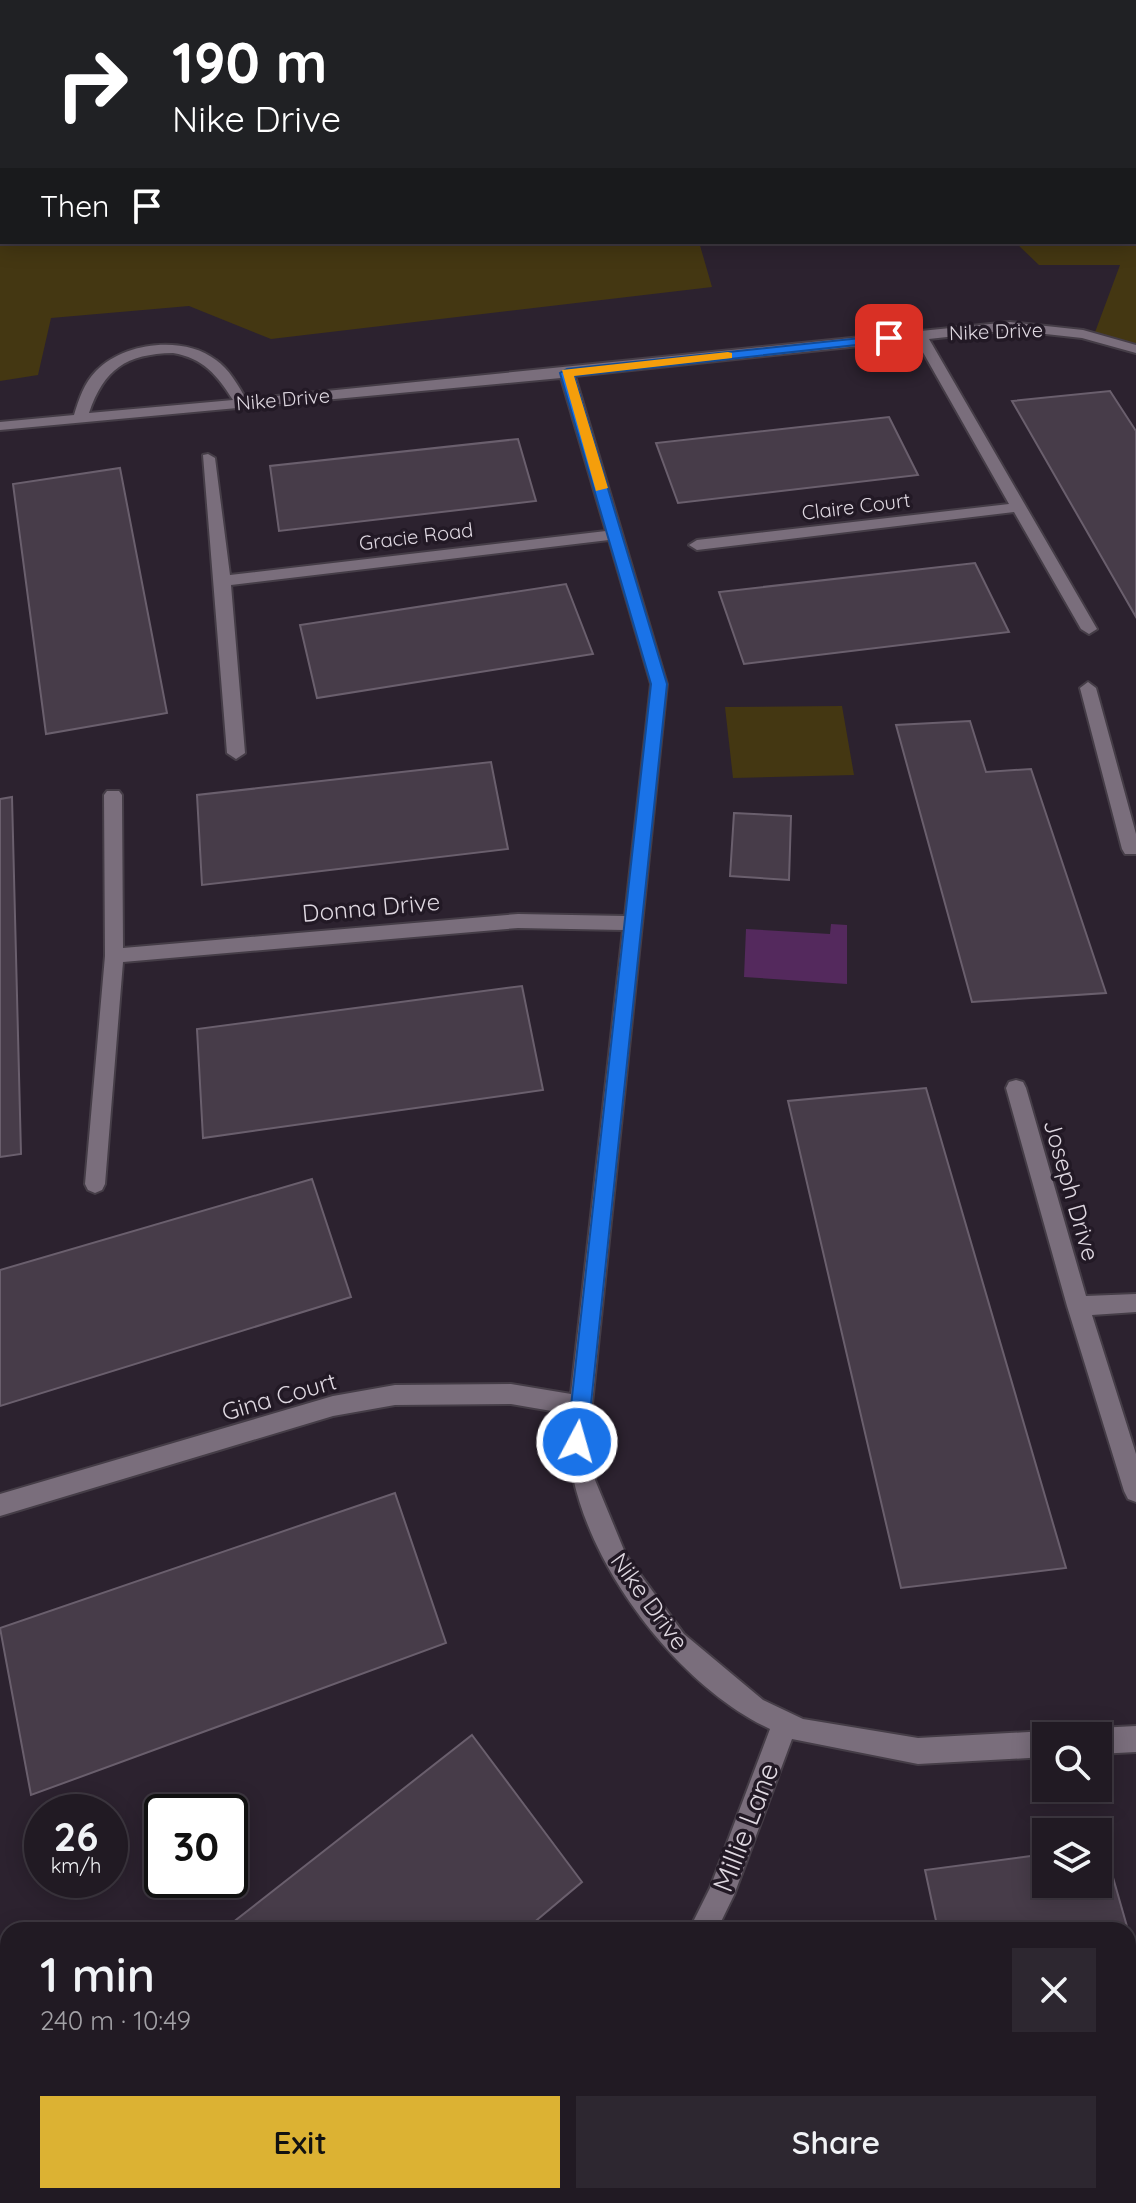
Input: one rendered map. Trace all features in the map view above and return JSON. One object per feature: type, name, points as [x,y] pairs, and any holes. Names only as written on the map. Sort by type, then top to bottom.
[{"type":"street","name":"Nike Drive","points":[[0,426],[567,373],[1010,326],[1083,334],[1136,349]]},
{"type":"street","points":[[920,335],[1089,629]]},
{"type":"street","points":[[80,418],[95,381],[105,369],[129,357],[158,350],[196,354],[210,362],[242,403]]},
{"type":"street","name":"Nike Drive","points":[[567,373],[659,684],[577,1442],[583,1480],[617,1563],[675,1643],[754,1709],[802,1731],[918,1751],[1032,1745]]},
{"type":"street","points":[[208,458],[223,581],[236,753]]},
{"type":"street","name":"Claire Court","points":[[697,545],[1019,507]]},
{"type":"street","name":"Gracie Road","points":[[223,581],[615,535]]},
{"type":"street","points":[[1088,688],[1134,853]]},
{"type":"street","points":[[95,1184],[114,956],[113,795]]},
{"type":"street","name":"Donna Drive","points":[[114,956],[518,921],[633,923]]},
{"type":"street","name":"Joseph Drive","points":[[1016,1088],[1078,1306],[1136,1491]]},
{"type":"street","points":[[1078,1306],[1136,1303]]},
{"type":"street","name":"Gina Court","points":[[0,1505],[333,1406],[395,1395],[511,1394],[581,1406]]},
{"type":"street","name":"Millie Lane","points":[[706,1922],[721,1895],[785,1723]]},
{"type":"street","points":[[1112,1740],[1136,1739]]},
{"type":"shaded area","points":[[0,244],[700,244],[712,287],[271,339],[189,306],[51,318],[38,375],[0,381]]},
{"type":"shaded area","points":[[1017,244],[1136,244],[1136,355],[1094,335],[1120,265],[1039,265]]},
{"type":"shaded area","points":[[842,706],[854,775],[733,778],[725,707]]},
{"type":"shaded area","points":[[831,924],[847,925],[847,984],[744,977],[746,929],[830,934]]},
{"type":"building","points":[[1110,391],[1136,431],[1136,617],[1012,401]]},
{"type":"building","points":[[889,417],[918,475],[678,503],[656,443]]},
{"type":"building","points":[[518,439],[536,501],[279,531],[270,466]]},
{"type":"building","points":[[120,468],[167,713],[46,734],[13,484]]},
{"type":"building","points":[[975,563],[1009,632],[744,664],[719,592]]},
{"type":"building","points":[[566,584],[593,654],[317,698],[300,625]]},
{"type":"building","points":[[970,721],[986,772],[1031,769],[1106,993],[972,1002],[896,725]]},
{"type":"building","points":[[491,762],[508,849],[202,885],[197,795]]},
{"type":"building","points":[[12,797],[21,1154],[0,1157],[0,799]]},
{"type":"building","points":[[734,813],[791,816],[789,880],[730,876]]},
{"type":"building","points":[[522,986],[543,1090],[203,1138],[197,1029]]},
{"type":"building","points":[[926,1088],[1066,1568],[901,1588],[788,1101]]},
{"type":"building","points":[[312,1179],[351,1297],[0,1406],[0,1270]]},
{"type":"building","points":[[395,1493],[446,1643],[31,1794],[0,1628]]},
{"type":"building","points":[[472,1735],[582,1882],[534,1922],[233,1922]]},
{"type":"building","points":[[1032,1856],[1032,1898],[1112,1898],[1112,1874],[1126,1922],[936,1922],[925,1870]]},
{"type":"slow traffic","points":[[601,488],[567,373],[728,355]]},
{"type":"route","points":[[577,1442],[659,684],[567,373],[889,338]]}]
